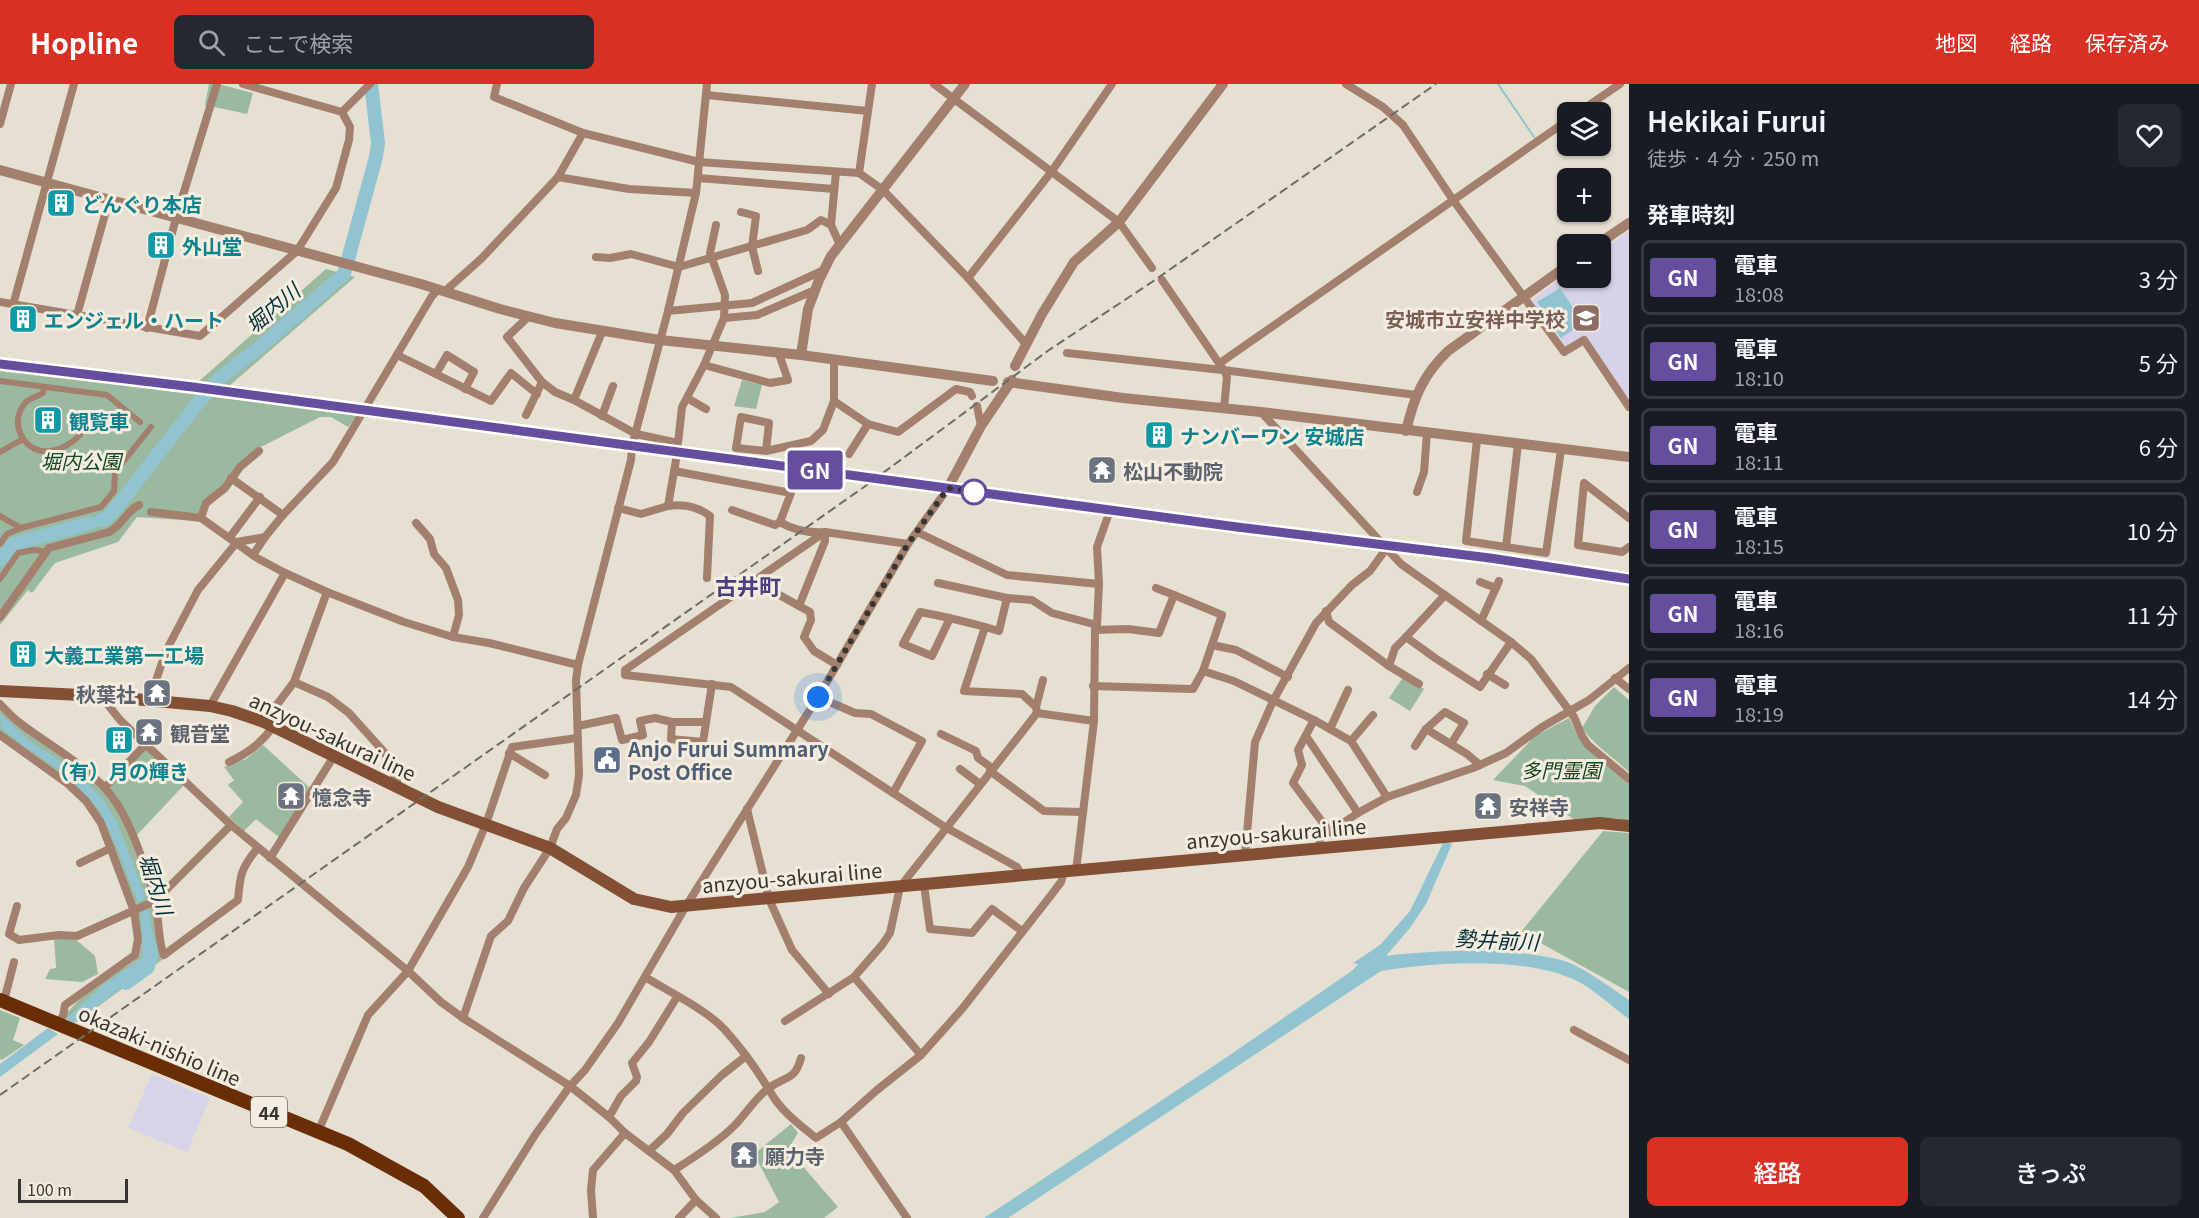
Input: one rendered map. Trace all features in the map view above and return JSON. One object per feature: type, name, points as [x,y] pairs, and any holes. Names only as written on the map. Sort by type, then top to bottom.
[{"type":"main road","name":"anzyou-sakurai line","points":[[0,691],[100,696],[210,706],[232,711],[268,725],[438,807],[550,848],[634,899],[662,906],[769,899],[1600,823],[1629,826]]},
{"type":"main road","name":"okazaki-nishio line","points":[[2,1000],[348,1144],[424,1186],[458,1218]]},
{"type":"street","points":[[0,124],[11,84]]},
{"type":"street","points":[[13,304],[74,84]]},
{"type":"street","points":[[147,328],[176,218],[217,84]]},
{"type":"street","points":[[0,302],[200,336],[297,251],[336,189],[349,140],[350,127],[342,112],[243,84]]},
{"type":"street","points":[[342,112],[370,84]]},
{"type":"street","points":[[497,84],[494,96],[583,133],[699,162],[859,173],[883,190],[968,278],[1026,344]]},
{"type":"street","points":[[463,1018],[491,936],[508,921],[550,848],[557,829],[566,818],[576,795],[579,776],[576,680],[578,665],[696,193],[707,84]]},
{"type":"street","points":[[859,173],[872,84]]},
{"type":"street","points":[[934,84],[1119,222],[1152,268]]},
{"type":"street","points":[[801,355],[808,309],[824,270],[840,245],[965,84]]},
{"type":"street","points":[[968,278],[1052,171],[1112,84]]},
{"type":"street","points":[[1015,366],[1074,262],[1119,222],[1223,84]]},
{"type":"street","points":[[1346,84],[1383,107],[1402,125],[1453,200],[1564,352],[1584,340],[1629,407]]},
{"type":"street","points":[[1594,102],[1620,84]]},
{"type":"street","points":[[706,95],[868,111]]},
{"type":"street","points":[[1220,363],[1557,128]]},
{"type":"street","points":[[253,555],[283,515],[333,462],[432,296],[482,258],[558,177],[583,133]]},
{"type":"street","points":[[0,170],[348,265],[528,317],[602,332],[660,340],[801,355],[993,381]]},
{"type":"street","points":[[836,172],[831,225],[840,245]]},
{"type":"street","points":[[558,177],[629,189],[696,193]]},
{"type":"street","points":[[698,178],[834,189]]},
{"type":"street","points":[[77,315],[109,200]]},
{"type":"street","points":[[741,212],[756,216],[752,247],[758,271]]},
{"type":"street","points":[[596,257],[610,258],[631,254],[679,267],[807,230],[821,220],[831,225]]},
{"type":"street","points":[[1611,235],[1629,223]]},
{"type":"street","points":[[528,317],[507,337],[542,382],[555,392],[636,434],[678,443],[682,407],[704,365],[724,318],[725,295],[710,253],[716,225]]},
{"type":"street","points":[[668,311],[752,303],[824,270]]},
{"type":"street","points":[[1406,430],[1416,395],[1436,362],[1448,351],[1557,274]]},
{"type":"street","points":[[1161,280],[1225,372],[1227,377],[1224,408]]},
{"type":"street","points":[[724,318],[757,315],[815,290]]},
{"type":"street","points":[[574,400],[602,332]]},
{"type":"street","points":[[1067,353],[1416,395]]},
{"type":"street","points":[[704,365],[770,382],[788,380],[779,354]]},
{"type":"street","points":[[397,355],[491,401],[511,373],[537,394]]},
{"type":"street","points":[[436,374],[447,355],[474,372],[465,389]]},
{"type":"street","points":[[766,452],[769,423],[741,417],[736,448],[766,452],[811,441],[823,430],[834,401],[834,360]]},
{"type":"street","points":[[0,381],[107,395],[140,422],[140,440]]},
{"type":"street","points":[[526,415],[542,382]]},
{"type":"street","points":[[483,1218],[535,1135],[618,1023],[686,906],[818,697],[908,544],[948,488],[981,426],[1010,382],[1123,398],[1261,412],[1629,457]]},
{"type":"street","points":[[602,416],[613,386]]},
{"type":"street","points":[[44,387],[43,393],[28,400],[22,408],[18,427],[23,439],[34,449],[52,451],[69,445],[81,435]]},
{"type":"street","points":[[834,401],[868,424],[898,432],[956,389],[970,392],[972,396]]},
{"type":"street","points":[[687,398],[706,409]]},
{"type":"street","points":[[977,405],[981,426]]},
{"type":"street","points":[[1261,412],[1401,564],[1511,642],[1538,668],[1569,712],[1588,745],[1629,779]]},
{"type":"street","points":[[849,454],[868,424]]},
{"type":"street","points":[[0,544],[7,534],[21,528],[101,507],[114,491],[115,472],[151,427]]},
{"type":"street","points":[[1417,492],[1424,472],[1427,433]]},
{"type":"street","points":[[0,452],[23,439]]},
{"type":"street","points":[[1477,440],[1466,541],[1546,553],[1561,450]]},
{"type":"street","points":[[1506,547],[1518,444]]},
{"type":"street","points":[[201,518],[206,503],[225,488],[231,478],[259,451]]},
{"type":"street","points":[[668,506],[676,460]]},
{"type":"street","points":[[674,471],[791,493],[780,522],[775,525],[732,510]]},
{"type":"street","points":[[231,478],[283,515]]},
{"type":"street","points":[[1629,518],[1584,483],[1578,545],[1622,552],[1629,547]]},
{"type":"street","points":[[149,701],[166,651],[198,590],[260,497]]},
{"type":"street","points":[[618,508],[641,513],[679,504],[701,509],[710,516],[707,578]]},
{"type":"street","points":[[0,617],[49,548],[109,532],[139,505]]},
{"type":"street","points":[[151,512],[201,518],[253,555],[285,573],[404,622],[453,637],[489,643],[578,665]]},
{"type":"street","points":[[645,977],[724,1028],[794,1120],[816,1138],[841,1122],[921,1054],[962,1010],[1070,871],[1083,812],[1094,721],[1096,628],[1100,584],[1097,547],[1108,516]]},
{"type":"street","points":[[3,518],[21,528]]},
{"type":"street","points":[[3,518],[7,534]]},
{"type":"street","points":[[780,522],[788,527],[815,532],[908,544]]},
{"type":"street","points":[[416,523],[430,539],[434,554],[446,568],[458,600],[459,615],[453,637]]},
{"type":"street","points":[[825,532],[624,673],[626,677],[731,687],[945,827],[1017,867],[1022,875]]},
{"type":"street","points":[[799,606],[825,541],[825,532]]},
{"type":"street","points":[[917,532],[1007,575],[1100,584]]},
{"type":"street","points":[[233,540],[265,537]]},
{"type":"street","points":[[1245,856],[1255,742],[1316,623],[1352,585],[1370,571],[1386,549]]},
{"type":"street","points":[[0,579],[19,551],[42,551]]},
{"type":"street","points":[[210,706],[285,573]]},
{"type":"street","points":[[756,582],[810,612],[811,620],[804,637],[814,651],[837,665]]},
{"type":"street","points":[[1480,582],[1498,585],[1481,621]]},
{"type":"street","points":[[938,583],[1032,600],[1052,613],[1096,628],[1159,633],[1174,595]]},
{"type":"street","points":[[1094,686],[1193,689],[1203,671],[1222,615],[1156,588]]},
{"type":"street","points":[[229,762],[249,753],[263,740],[268,725],[294,682],[327,592]]},
{"type":"street","points":[[1389,666],[1395,648],[1445,595]]},
{"type":"street","points":[[950,618],[932,656],[903,644],[920,612],[950,618],[999,631],[1007,597]]},
{"type":"street","points":[[1326,611],[1329,622],[1389,666],[1419,684]]},
{"type":"street","points":[[985,627],[963,691],[1022,694],[1037,710],[1094,721]]},
{"type":"street","points":[[1406,637],[1480,687],[1511,642]]},
{"type":"street","points":[[1212,645],[1236,650],[1288,677]]},
{"type":"street","points":[[1321,848],[1319,838],[1358,813],[1388,797],[1480,765],[1506,753],[1542,727],[1589,700],[1629,668]]},
{"type":"street","points":[[1203,671],[1234,681],[1314,720],[1351,741],[1388,797]]},
{"type":"street","points":[[1487,674],[1505,685]]},
{"type":"street","points":[[1615,678],[1629,689]]},
{"type":"street","points":[[784,1021],[854,977],[882,945],[890,933],[900,887],[1037,710],[1043,680]]},
{"type":"street","points":[[294,682],[328,696],[349,713],[385,753],[400,789]]},
{"type":"street","points":[[672,722],[671,739],[703,742],[712,684]]},
{"type":"street","points":[[1330,729],[1348,690]]},
{"type":"street","points":[[100,696],[120,720],[231,825],[441,1002],[570,1086],[609,1116],[625,1133],[674,1170],[696,1200],[716,1218]]},
{"type":"street","points":[[818,697],[855,713],[871,714],[922,741],[893,793]]},
{"type":"street","points":[[0,704],[18,722],[55,746],[105,787],[129,828],[156,901],[161,949],[164,954],[238,900],[240,874],[256,850]]},
{"type":"street","points":[[1416,746],[1426,729],[1445,712],[1464,723],[1451,744]]},
{"type":"street","points":[[1351,741],[1373,715]]},
{"type":"street","points":[[578,726],[616,718],[622,740],[643,735],[640,721],[655,718],[672,722],[705,722]]},
{"type":"street","points":[[1314,720],[1298,750],[1302,765],[1293,783],[1329,831]]},
{"type":"street","points":[[1426,729],[1467,754],[1480,765]]},
{"type":"street","points":[[941,734],[976,751],[978,758],[991,770],[1044,811],[1083,812]]},
{"type":"street","points":[[0,735],[48,769],[86,801],[101,823],[134,911],[138,939],[135,955],[65,1005],[63,1025]]},
{"type":"street","points":[[1306,736],[1358,813]]},
{"type":"street","points":[[318,1132],[368,1015],[408,972],[468,867],[486,824],[512,747],[578,738]]},
{"type":"street","points":[[105,787],[146,744]]},
{"type":"street","points":[[509,753],[545,775]]},
{"type":"street","points":[[270,858],[334,756]]},
{"type":"street","points":[[960,769],[980,784]]},
{"type":"street","points":[[747,809],[769,899],[792,950],[829,994]]},
{"type":"street","points":[[17,906],[9,934],[19,940],[59,935],[76,936],[156,901],[231,825]]},
{"type":"street","points":[[80,863],[111,848]]},
{"type":"street","points":[[924,885],[930,929],[972,933],[992,909],[1022,931]]},
{"type":"street","points":[[2,1000],[14,962]]},
{"type":"street","points":[[854,977],[921,1054]]},
{"type":"street","points":[[609,1116],[621,1096],[636,1081],[637,1077],[632,1064],[649,1042],[677,997]]},
{"type":"street","points":[[1574,1030],[1629,1060]]},
{"type":"street","points":[[649,1151],[668,1134],[683,1113],[722,1075],[746,1056]]},
{"type":"street","points":[[674,1170],[702,1153],[735,1125],[768,1088],[793,1075],[799,1067],[801,1058]]},
{"type":"street","points":[[841,1122],[907,1218]]},
{"type":"street","points":[[593,1218],[591,1190],[593,1170],[625,1133]]},
{"type":"street","points":[[679,1218],[696,1200]]},
{"type":"shaded area","name":"安城市立安祥中学校","points":[[1629,231],[1629,403],[1585,336],[1566,348],[1530,301],[1557,281],[1557,288],[1611,288],[1611,244]]},
{"type":"shaded area","points":[[152,1074],[210,1098],[187,1152],[128,1128]]},
{"type":"green space","points":[[209,84],[218,84],[253,93],[247,114],[205,105]]},
{"type":"green space","points":[[326,269],[355,277],[228,387],[197,383]]},
{"type":"green space","name":"堀内公園","points":[[0,368],[221,398],[356,411],[355,418],[348,427],[331,417],[320,417],[259,448],[228,476],[224,487],[207,499],[197,521],[137,517],[118,542],[55,563],[32,593],[28,590],[0,625]]},
{"type":"green space","points":[[742,380],[762,385],[756,409],[734,406]]},
{"type":"green space","points":[[1404,676],[1424,689],[1410,711],[1389,698]]},
{"type":"green space","points":[[1614,687],[1629,700],[1629,772],[1598,746],[1582,728],[1595,706]]},
{"type":"green space","points":[[0,709],[62,754],[104,792],[115,807],[129,835],[151,902],[159,950],[163,959],[77,1022],[64,1016],[96,986],[133,962],[139,956],[141,946],[101,817],[0,731]]},
{"type":"green space","name":"多門霊園","points":[[1569,718],[1581,742],[1629,781],[1629,821],[1616,818],[1575,820],[1525,786],[1493,780],[1535,736]]},
{"type":"green space","points":[[263,745],[311,789],[280,838],[256,819],[244,831],[229,817],[243,802],[228,785],[234,780],[224,767],[246,759]]},
{"type":"green space","points":[[145,747],[185,784],[136,836],[110,789]]},
{"type":"green space","points":[[1603,831],[1629,833],[1629,992],[1521,932]]},
{"type":"green space","points":[[54,937],[73,937],[95,956],[98,974],[82,982],[45,979],[50,969],[56,968]]},
{"type":"green space","points":[[0,1010],[20,1018],[13,1040],[24,1045],[2,1060],[0,1059]]},
{"type":"green space","points":[[791,1124],[798,1133],[788,1149],[838,1207],[824,1218],[730,1218],[765,1212],[779,1202],[754,1154]]},
{"type":"water","points":[[1560,288],[1583,323],[1561,338],[1537,302]]},
{"type":"water","points":[[0,714],[31,742],[77,772],[102,798],[117,822],[146,898],[138,903],[100,811],[65,774],[1,728]]},
{"type":"water","points":[[1444,841],[1452,844],[1426,904],[1410,928],[1386,956],[1428,952],[1497,951],[1561,960],[1586,972],[1629,1000],[1629,1019],[1577,981],[1533,968],[1480,963],[1427,965],[1381,971],[1008,1218],[984,1218],[1224,1059],[1353,970],[1358,964],[1353,963],[1380,945],[1410,911]]},
{"type":"water","points":[[148,908],[154,941],[151,963],[130,982],[74,1023],[66,1019],[103,985],[142,958],[141,911]]},
{"type":"water","points":[[48,1028],[58,1034],[0,1077],[0,1064]]},
{"type":"waterway","name":"堀内川","points":[[101,520],[108,517],[119,504],[201,399],[221,377],[260,347],[344,274],[378,143],[371,84]]},
{"type":"waterway","points":[[1498,84],[1534,137]]},
{"type":"waterway","name":"堀内川","points":[[0,560],[14,544],[90,523]]},
{"type":"waterway","name":"堀内川","points":[[126,983],[148,967],[152,948]]},
{"type":"railway","points":[[0,1095],[864,487],[1049,350],[1152,282],[1436,84]]},
{"type":"railway","points":[[0,364],[193,387],[1237,527],[1490,558],[1629,579]]},
{"type":"train","name":"GN","points":[[0,364],[193,387],[1035,501],[1490,558],[1629,579]]},
{"type":"place","name":"どんぐり本店","points":[[61,203]]},
{"type":"place","name":"外山堂","points":[[161,245]]},
{"type":"place","name":"安城市立安祥中学校","points":[[1586,318]]},
{"type":"place","name":"エンジェル・ハート","points":[[23,319]]},
{"type":"place","name":"観覧車","points":[[48,420]]},
{"type":"place","name":"ナンバーワン 安城店","points":[[1159,435]]},
{"type":"place","name":"松山不動院","points":[[1102,470]]},
{"type":"place","name":"大義工業第一工場","points":[[23,654]]},
{"type":"place","name":"秋葉社","points":[[157,693]]},
{"type":"place","name":"観音堂","points":[[149,732]]},
{"type":"place","name":"（有）月の輝き","points":[[119,740]]},
{"type":"place","name":"Anjo Furui Summary Post Office","points":[[607,760]]},
{"type":"place","name":"憶念寺","points":[[291,796]]},
{"type":"place","name":"安祥寺","points":[[1488,806]]},
{"type":"place","name":"願力寺","points":[[744,1155]]},
{"type":"district","name":"古井町","points":[[748,585]]},
{"type":"route","points":[[818,697],[908,544],[948,488],[974,492]]},
{"type":"water label","name":"勢井前川","points":[[1497,939]]}]
